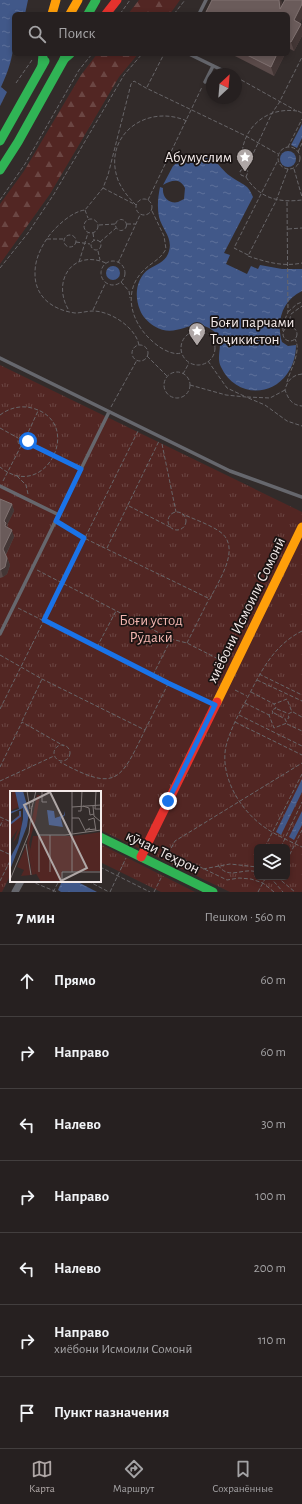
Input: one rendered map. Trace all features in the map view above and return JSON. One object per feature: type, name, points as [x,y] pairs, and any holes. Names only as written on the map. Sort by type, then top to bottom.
[{"type":"main road","points":[[53,12],[56,0]]},
{"type":"main road","points":[[71,12],[78,0]]},
{"type":"main road","points":[[89,12],[96,0]]},
{"type":"main road","points":[[108,12],[117,0]]},
{"type":"main road","points":[[40,56],[42,66]]},
{"type":"main road","points":[[0,141],[47,56]]},
{"type":"main road","points":[[0,170],[67,56]]},
{"type":"main road","points":[[25,96],[39,104]]},
{"type":"main road","name":"хиёбони Исмоили Сомонӣ","points":[[141,856],[302,527]]},
{"type":"main road","name":"кӯчаи Теҳрон","points":[[101,837],[213,892]]},
{"type":"street","points":[[15,892],[20,882]]},
{"type":"lane","points":[[199,12],[206,0]]},
{"type":"lane","points":[[193,56],[217,68]]},
{"type":"lane","points":[[205,82],[213,66]]},
{"type":"lane","points":[[0,358],[244,477],[302,497]]},
{"type":"lane","points":[[0,634],[109,412]]},
{"type":"lane","points":[[0,486],[59,515]]},
{"type":"path","points":[[121,12],[130,0]]},
{"type":"path","points":[[176,12],[185,0]]},
{"type":"path","points":[[16,83],[37,56]]},
{"type":"path","points":[[0,200],[25,164],[80,70],[90,56]]},
{"type":"path","points":[[0,268],[28,233],[54,194],[124,75],[140,56]]},
{"type":"path","points":[[146,88],[163,56]]},
{"type":"path","points":[[246,177],[248,173],[246,169],[272,113],[280,103],[302,57]]},
{"type":"path","points":[[139,345],[138,338],[126,326],[111,316],[93,311],[75,313],[68,310],[61,310],[46,301],[36,285],[36,263],[46,239],[65,220],[80,210],[85,210],[102,188],[108,175],[131,84],[134,81],[138,82],[146,88],[259,142],[278,154]]},
{"type":"path","points":[[242,81],[280,103],[302,113]]},
{"type":"path","points":[[148,200],[205,82]]},
{"type":"path","points":[[297,111],[284,110],[272,113],[256,122],[246,136],[242,150],[243,169],[240,173],[242,176],[246,177],[250,184],[261,194],[276,201],[287,202],[302,200]]},
{"type":"path","points":[[152,211],[146,216],[140,214],[137,211],[136,205],[123,190],[116,172],[116,152],[122,139],[131,127],[148,117],[168,115],[187,121]]},
{"type":"path","points":[[288,147],[302,119]]},
{"type":"path","points":[[294,169],[299,162],[298,152],[302,143]]},
{"type":"path","points":[[298,152],[293,148],[288,147],[282,149],[278,154],[278,160],[234,248],[248,256],[271,263],[288,266],[302,264]]},
{"type":"path","points":[[278,160],[282,167],[294,169]]},
{"type":"path","points":[[243,169],[245,172],[246,169]]},
{"type":"path","points":[[248,256],[276,201],[288,169]]},
{"type":"path","points":[[294,169],[302,197]]},
{"type":"path","points":[[102,188],[136,205]]},
{"type":"path","points":[[130,299],[141,272],[159,260],[166,249],[164,236],[152,211],[152,204],[148,200],[142,199],[136,205]]},
{"type":"path","points":[[287,202],[288,311],[283,324],[283,336],[286,340],[290,341],[295,339]]},
{"type":"path","points":[[85,210],[88,219]]},
{"type":"path","points":[[118,262],[140,214]]},
{"type":"path","points":[[88,219],[95,220],[98,225]]},
{"type":"path","points":[[88,219],[84,222],[84,227],[88,232],[92,233],[97,230],[98,225]]},
{"type":"path","points":[[98,225],[116,224],[117,221],[121,219],[126,224],[136,224]]},
{"type":"path","points":[[116,224],[117,228]]},
{"type":"path","points":[[117,228],[122,230],[126,224]]},
{"type":"path","points":[[100,242],[117,228]]},
{"type":"path","points":[[288,229],[302,228]]},
{"type":"path","points":[[68,310],[62,296],[62,283],[68,271],[78,262],[88,232]]},
{"type":"path","points":[[92,233],[94,240]]},
{"type":"path","points":[[46,239],[64,239],[70,235],[75,238],[76,242]]},
{"type":"path","points":[[64,239],[64,243],[69,247],[76,242],[91,244]]},
{"type":"path","points":[[94,240],[100,242]]},
{"type":"path","points":[[91,244],[94,240]]},
{"type":"path","points":[[97,250],[101,247],[100,242]]},
{"type":"path","points":[[91,244],[92,248],[97,250],[100,260]]},
{"type":"path","points":[[78,262],[93,259],[106,263]]},
{"type":"path","points":[[112,261],[118,262],[124,269],[125,274],[121,282],[114,285],[106,283],[101,275],[103,266],[106,263],[112,261]]},
{"type":"path","points":[[121,282],[129,291],[133,314],[146,336],[165,350],[178,354],[182,353]]},
{"type":"path","points":[[93,311],[106,283]]},
{"type":"path","points":[[288,311],[302,302]]},
{"type":"path","points":[[283,331],[288,327],[291,314],[302,306]]},
{"type":"path","points":[[288,327],[296,330],[297,335],[295,339],[298,343],[297,354],[285,390],[288,400],[302,406]]},
{"type":"path","points":[[196,330],[202,331],[212,338],[214,343],[213,355],[208,361],[199,365],[189,362],[182,353],[180,346],[185,336],[196,330]]},
{"type":"path","points":[[139,345],[145,347],[147,356],[168,377]]},
{"type":"path","points":[[139,345],[132,351],[133,356],[137,360],[143,360],[147,356]]},
{"type":"path","points":[[109,412],[137,360]]},
{"type":"path","points":[[208,361],[227,388],[265,405],[287,420],[302,426]]},
{"type":"path","points":[[183,374],[189,362]]},
{"type":"path","points":[[176,372],[183,374],[188,378],[190,385],[186,395],[179,398],[172,397],[165,388],[165,381],[176,372]]},
{"type":"path","points":[[286,384],[293,376],[302,374]]},
{"type":"path","points":[[190,385],[226,395],[246,397],[270,398],[285,390]]},
{"type":"path","points":[[0,415],[17,407],[28,407],[39,410],[47,416],[56,430],[58,440],[55,456],[49,465],[41,471],[32,475],[16,476],[0,468]]},
{"type":"path","points":[[39,410],[26,437],[28,443],[81,469]]},
{"type":"path","points":[[0,709],[140,427]]},
{"type":"path","points":[[0,428],[19,439]]},
{"type":"path","points":[[19,439],[23,436],[26,437]]},
{"type":"path","points":[[107,548],[161,437]]},
{"type":"path","points":[[161,437],[176,512]]},
{"type":"path","points":[[19,439],[18,443],[21,446]]},
{"type":"path","points":[[0,486],[21,446],[25,446],[28,443]]},
{"type":"path","points":[[16,476],[26,486],[27,499]]},
{"type":"path","points":[[128,506],[178,530],[182,528],[186,521],[182,514]]},
{"type":"path","points":[[170,527],[168,524],[169,516],[176,512],[182,514],[219,531],[226,540],[229,548],[228,560],[187,643]]},
{"type":"path","points":[[56,521],[84,538],[210,599]]},
{"type":"path","points":[[33,567],[171,639],[187,643],[234,666]]},
{"type":"path","points":[[14,606],[152,676],[215,705]]},
{"type":"path","points":[[96,648],[116,611]]},
{"type":"path","points":[[302,631],[280,646],[259,674],[235,722],[228,740],[224,762],[226,775],[239,801],[259,824],[302,847]]},
{"type":"path","points":[[152,676],[171,639]]},
{"type":"path","points":[[0,655],[42,679],[145,730]]},
{"type":"path","points":[[259,674],[302,695]]},
{"type":"path","points":[[0,767],[42,679]]},
{"type":"path","points":[[256,680],[302,701]]},
{"type":"path","points":[[54,756],[60,762],[98,779],[113,778],[118,776],[127,766],[168,683]]},
{"type":"path","points":[[235,690],[248,696]]},
{"type":"path","points":[[250,692],[274,704],[276,708],[288,714]]},
{"type":"path","points":[[274,704],[288,699],[292,712],[302,717]]},
{"type":"path","points":[[245,703],[269,714],[273,713],[285,719],[287,724]]},
{"type":"path","points":[[273,713],[272,710],[276,708]]},
{"type":"path","points":[[288,714],[292,712]]},
{"type":"path","points":[[269,714],[274,728],[287,724],[302,731]]},
{"type":"path","points":[[285,719],[289,718],[288,714]]},
{"type":"path","points":[[238,715],[302,746]]},
{"type":"path","points":[[22,722],[68,747],[70,754],[67,760],[60,762]]},
{"type":"path","points":[[235,722],[302,755]]},
{"type":"path","points":[[54,756],[56,748],[64,746]]},
{"type":"path","points":[[0,781],[54,756]]},
{"type":"path","points":[[274,892],[263,883],[251,879],[239,878],[227,880],[168,852],[175,840],[302,763]]},
{"type":"path","points":[[266,844],[302,774]]},
{"type":"path","points":[[282,844],[302,802]]},
{"type":"path","points":[[0,817],[10,822]]},
{"type":"path","points":[[0,826],[4,819]]},
{"type":"path","points":[[290,854],[302,830]]},
{"type":"path","points":[[0,850],[10,855]]},
{"type":"path","points":[[90,882],[110,892],[130,851]]},
{"type":"path","points":[[0,881],[10,861]]},
{"type":"path","points":[[202,869],[230,864],[254,867]]},
{"type":"path","points":[[218,865],[229,874],[247,871],[254,872]]},
{"type":"path","points":[[101,868],[150,892]]},
{"type":"path","points":[[154,892],[165,868]]},
{"type":"path","points":[[258,892],[264,880]]},
{"type":"path","points":[[273,880],[283,892]]},
{"type":"path","points":[[281,880],[295,892]]},
{"type":"path","points":[[32,882],[57,892]]},
{"type":"path","points":[[54,891],[58,882]]},
{"type":"green space","points":[[139,0],[180,0],[171,12],[130,12]]},
{"type":"green space","points":[[95,56],[136,56],[119,77],[50,194],[0,264],[0,204],[24,171],[81,75]]},
{"type":"green space","name":"Боғи устод Рӯдакӣ","points":[[0,365],[302,512],[302,892],[230,892],[101,830],[101,791],[10,791],[10,876],[2,892],[0,892]]},
{"type":"green space","points":[[101,845],[195,892],[161,892],[101,862]]},
{"type":"water","points":[[0,0],[28,0],[25,12],[12,12],[12,55],[6,77],[1,87],[7,92],[0,106]]},
{"type":"water","points":[[302,124],[302,138],[297,148],[291,145]]},
{"type":"water","points":[[285,151],[291,151],[296,156],[294,165],[291,167],[285,167],[280,162],[280,156]]},
{"type":"water","points":[[194,157],[209,158],[213,160],[233,178],[245,185],[253,197],[224,253],[230,255],[226,264],[247,274],[251,266],[258,269],[260,265],[282,269],[302,269],[302,291],[295,295],[285,306],[280,319],[280,334],[282,342],[288,346],[296,345],[294,360],[291,368],[280,382],[262,390],[243,388],[234,383],[227,376],[219,362],[220,342],[215,332],[202,325],[189,326],[170,331],[162,330],[154,326],[146,319],[138,305],[137,288],[141,277],[149,269],[166,258],[170,246],[170,242],[160,221],[158,213],[160,187],[163,188],[164,195],[169,201],[178,202],[184,199],[185,188],[180,182],[172,181],[163,185],[173,166],[179,161]]},
{"type":"water","points":[[113,266],[118,268],[120,273],[118,278],[113,280],[108,278],[106,273],[108,268]]},
{"type":"water","points":[[302,779],[302,792],[281,835],[276,832]]},
{"type":"water","points":[[302,811],[302,825],[294,840],[289,837]]},
{"type":"water","points":[[62,882],[78,882],[97,892],[61,892],[58,890]]},
{"type":"building","points":[[212,0],[279,0],[280,9],[285,0],[302,0],[302,4],[294,20],[301,24],[291,42],[290,12],[206,12]]},
{"type":"building","points":[[249,56],[276,56],[271,67]]},
{"type":"building","points":[[0,499],[12,504],[4,521],[6,523],[5,526],[12,530],[3,549],[7,558],[5,567],[0,570]]},
{"type":"traffic: fast","points":[[89,12],[96,0]]},
{"type":"traffic: fast","points":[[42,66],[43,56]]},
{"type":"traffic: fast","points":[[0,170],[18,142],[66,56]]},
{"type":"traffic: fast","points":[[64,59],[68,56]]},
{"type":"traffic: fast","points":[[0,141],[45,61]]},
{"type":"traffic: fast","points":[[101,837],[213,892]]},
{"type":"traffic: slow","points":[[53,12],[56,0]]},
{"type":"traffic: slow","points":[[71,12],[78,0]]},
{"type":"traffic: slow","points":[[217,702],[302,527]]},
{"type":"traffic: jam","points":[[108,12],[117,0]]},
{"type":"traffic: jam","points":[[141,857],[217,702]]},
{"type":"place","name":"Абумуслим","points":[[245,172]]},
{"type":"place","name":"Боғи парчами Тоҷикистон","points":[[197,346]]},
{"type":"route","points":[[28,441],[28,443],[81,469],[56,521],[84,538],[44,620],[89,644],[215,705],[168,801]]}]
